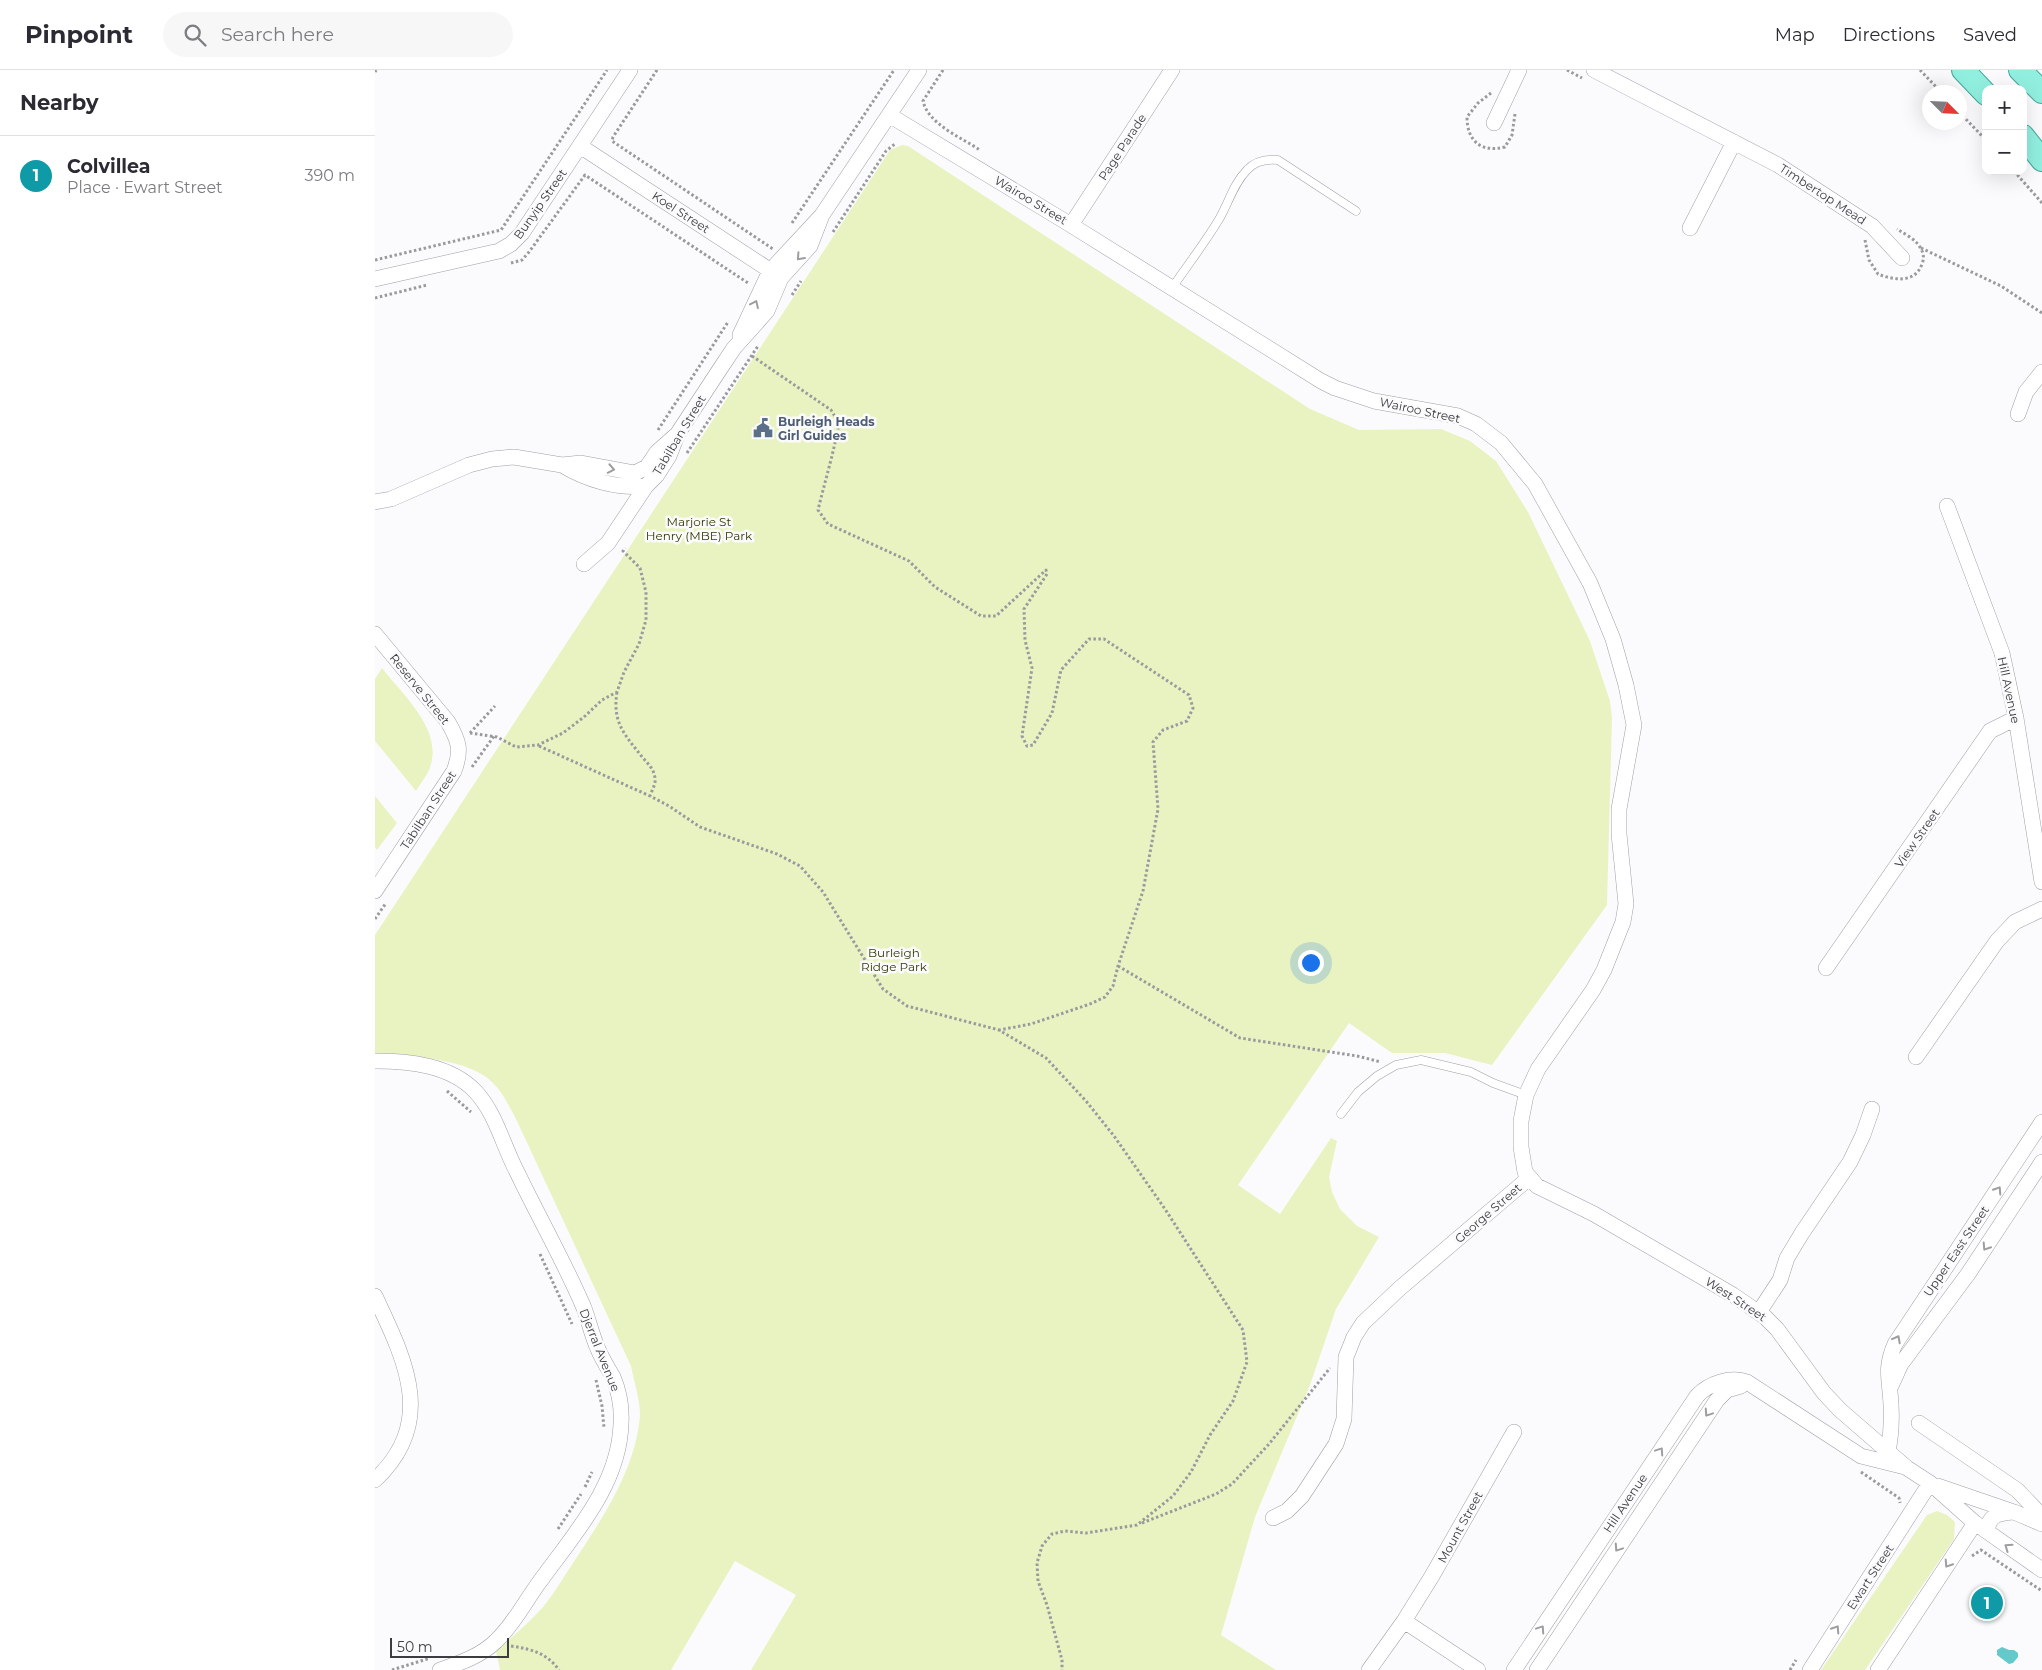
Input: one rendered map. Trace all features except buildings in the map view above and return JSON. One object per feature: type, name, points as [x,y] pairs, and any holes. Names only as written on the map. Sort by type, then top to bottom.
[{"type":"main road","points":[[1963,70],[1982,90]]},
{"type":"main road","points":[[2020,70],[2042,92]]},
{"type":"main road","points":[[2027,141],[2042,160]]},
{"type":"street","name":"Bunyip Street","points":[[375,279],[499,251],[511,244],[522,233],[630,70]]},
{"type":"street","name":"Tabilban Street","points":[[584,564],[608,544],[646,486],[657,475],[669,456],[678,433],[734,348],[776,274],[822,215],[919,70]]},
{"type":"street","name":"Page Parade","points":[[1071,225],[1172,70]]},
{"type":"street","points":[[1493,123],[1519,70]]},
{"type":"street","name":"Timbertop Mead","points":[[1594,70],[1778,165],[1872,226],[1903,258]]},
{"type":"street","name":"Wairoo Street","points":[[889,115],[1335,388],[1375,400],[1458,416],[1476,424],[1501,443],[1535,484],[1590,583],[1613,639],[1626,685],[1634,725],[1631,750]]},
{"type":"street","points":[[1690,228],[1734,142]]},
{"type":"street","name":"Koel Street","points":[[580,146],[776,274]]},
{"type":"street","points":[[2019,414],[2026,392],[2042,372]]},
{"type":"street","points":[[375,502],[391,499],[480,461],[514,457],[563,465],[581,463],[635,473],[647,467],[657,452],[678,433]]},
{"type":"street","points":[[563,465],[576,474],[629,487],[646,486],[641,471]]},
{"type":"street","points":[[375,512],[391,499]]},
{"type":"street","name":"Hill Avenue","points":[[1947,506],[2002,653],[2016,718],[2042,882]]},
{"type":"street","name":"Reserve Street","points":[[375,634],[448,722],[455,734],[459,747]]},
{"type":"street","name":"View Street","points":[[1827,968],[1990,731],[2016,718]]},
{"type":"street","name":"Tabilban Street","points":[[375,891],[454,771],[459,759],[459,747]]},
{"type":"street","name":"George Street","points":[[1273,1518],[1287,1511],[1302,1496],[1336,1444],[1344,1419],[1346,1357],[1363,1323],[1399,1289],[1529,1178],[1523,1165],[1521,1147],[1521,1121],[1525,1095],[1538,1069],[1593,990],[1604,970],[1623,922],[1626,904],[1619,834],[1619,809],[1631,750]]},
{"type":"street","points":[[1916,1057],[1997,941],[2015,922],[2042,908]]},
{"type":"street","name":"Djerral Avenue","points":[[375,1061],[418,1064],[445,1072],[474,1090],[484,1102],[584,1309],[598,1349],[612,1376],[618,1395],[621,1422],[619,1447],[607,1481],[563,1552],[540,1581],[524,1608],[497,1641],[473,1657],[439,1663]]},
{"type":"street","points":[[1759,1312],[1780,1280],[1787,1258],[1802,1232],[1850,1162],[1863,1135],[1871,1109]]},
{"type":"street","name":"Upper East Street","points":[[1888,1451],[1892,1426],[1891,1386],[1887,1374],[1888,1364],[1900,1334],[2042,1122]]},
{"type":"street","name":"Upper East Street","points":[[1891,1386],[1901,1364],[1968,1274],[2042,1162]]},
{"type":"street","name":"West Street","points":[[1529,1178],[1547,1192],[1594,1214],[1759,1312],[1777,1328],[1832,1402],[1907,1468],[1930,1483],[1975,1523],[2042,1570]]},
{"type":"street","points":[[375,1296],[407,1368],[411,1414],[403,1440],[384,1472],[375,1480]]},
{"type":"street","name":"Hill Avenue","points":[[1513,1670],[1699,1394],[1713,1385],[1736,1379],[1747,1382],[1861,1456],[1907,1468]]},
{"type":"street","name":"Hill Avenue","points":[[1537,1670],[1719,1397],[1727,1390],[1738,1386],[1749,1386],[1762,1390]]},
{"type":"street","points":[[1919,1423],[2017,1490],[2042,1516]]},
{"type":"street","name":"Mount Street","points":[[1369,1670],[1404,1621],[1432,1576],[1514,1432]]},
{"type":"street","name":"West Street","points":[[1930,1483],[2014,1512],[2042,1524]]},
{"type":"street","name":"Ewart Street","points":[[1810,1670],[1930,1483]]},
{"type":"street","points":[[1878,1670],[1975,1523],[1973,1498]]},
{"type":"street","points":[[1988,1532],[1988,1523],[1992,1517],[2014,1512]]},
{"type":"street","points":[[1404,1621],[1478,1670]]},
{"type":"lane","points":[[1172,288],[1218,221],[1238,182],[1247,170],[1257,162],[1278,160],[1327,190],[1356,211]]},
{"type":"lane","points":[[1341,1114],[1359,1092],[1396,1065],[1421,1060],[1471,1072],[1493,1084],[1525,1095]]},
{"type":"path","name":"Bunyip Street","points":[[375,260],[501,230],[607,70]]},
{"type":"path","name":"Koel Street","points":[[657,70],[612,141],[774,250]]},
{"type":"path","points":[[791,225],[894,70]]},
{"type":"path","points":[[943,70],[923,101],[925,111],[933,119],[986,154]]},
{"type":"path","points":[[1920,70],[1934,85]]},
{"type":"path","points":[[1967,120],[1982,136]]},
{"type":"path","name":"Koel Street","points":[[585,175],[735,272],[750,287]]},
{"type":"path","points":[[2018,175],[2042,203]]},
{"type":"path","points":[[1921,248],[2001,286],[2042,313]]},
{"type":"path","name":"Tabilban Street","points":[[657,432],[729,321]]},
{"type":"path","points":[[752,356],[831,410],[839,423],[836,446],[828,466],[817,510],[828,524],[909,561],[935,587],[981,616],[996,616],[1046,570],[1047,574],[1024,609],[1025,640],[1032,668],[1022,736],[1027,746],[1033,745],[1052,713],[1061,670],[1089,639],[1104,639],[1189,695],[1193,708],[1187,721],[1163,730],[1153,742],[1158,809],[1143,891],[1113,986],[1105,997],[1060,1016],[999,1030]]},
{"type":"path","points":[[623,551],[640,568],[646,592],[646,620],[639,644],[624,672],[617,692],[615,707],[618,721],[628,739],[651,768],[655,777],[655,784],[649,796]]},
{"type":"path","points":[[470,733],[493,736],[516,747],[538,745],[563,733],[585,717],[602,700],[617,692]]},
{"type":"path","points":[[459,747],[495,706]]},
{"type":"path","points":[[476,762],[493,736]]},
{"type":"path","points":[[538,745],[669,806],[699,827],[777,854],[800,866],[823,892],[883,989],[907,1006],[999,1030],[1046,1058],[1086,1101],[1114,1136],[1165,1209],[1243,1330],[1247,1362],[1233,1401],[1210,1435],[1191,1472],[1173,1496],[1137,1525]]},
{"type":"path","points":[[1118,966],[1240,1038],[1357,1056],[1396,1065]]},
{"type":"path","points":[[443,1088],[457,1098],[473,1115]]},
{"type":"path","points":[[539,1253],[573,1326]]},
{"type":"path","points":[[1062,1670],[1062,1660],[1050,1614],[1038,1581],[1037,1563],[1041,1546],[1052,1534],[1065,1531],[1103,1532],[1137,1525],[1216,1494],[1232,1484],[1269,1444],[1336,1360]]},
{"type":"path","points":[[596,1378],[602,1406],[603,1435]]},
{"type":"path","points":[[555,1534],[582,1493],[596,1464]]},
{"type":"path","points":[[1859,1471],[1899,1498],[1900,1506]]},
{"type":"path","points":[[1967,1564],[1972,1556],[1981,1550],[2042,1591]]},
{"type":"path","points":[[497,1641],[504,1645],[530,1649],[546,1655],[559,1670]]},
{"type":"path","points":[[392,1670],[439,1663]]},
{"type":"green space","name":"Burleigh Ridge Park","points":[[902,145],[908,146],[1310,409],[1359,430],[1441,429],[1470,441],[1496,461],[1528,512],[1590,641],[1610,701],[1612,718],[1607,905],[1492,1065],[1445,1053],[1392,1053],[1349,1023],[1238,1185],[1280,1214],[1331,1138],[1337,1141],[1329,1177],[1332,1192],[1340,1209],[1357,1226],[1379,1237],[1336,1309],[1310,1385],[1255,1517],[1221,1635],[1276,1670],[751,1670],[796,1595],[735,1561],[671,1670],[500,1670],[496,1651],[543,1607],[597,1526],[617,1491],[632,1454],[637,1435],[640,1415],[639,1403],[631,1366],[516,1119],[500,1091],[483,1075],[454,1063],[420,1057],[375,1053],[375,935],[890,150]]},
{"type":"green space","points":[[382,668],[418,713],[431,738],[433,751],[431,764],[416,791],[375,741],[375,679]]},
{"type":"green space","points":[[375,796],[397,823],[377,850],[375,847]]},
{"type":"green space","points":[[1937,1511],[1947,1515],[1955,1522],[1954,1539],[1865,1670],[1821,1670],[1927,1515]]},
{"type":"water","points":[[2002,1647],[2018,1653],[2018,1657],[2013,1663],[2009,1664],[1997,1655],[1997,1650]]},
{"type":"place","name":"Burleigh Heads Girl Guides","points":[[763,428]]},
{"type":"place","name":"Colvillea","points":[[1987,1603]]},
{"type":"park label","name":"Marjorie St Henry (MBE) Park","points":[[699,528]]}]
